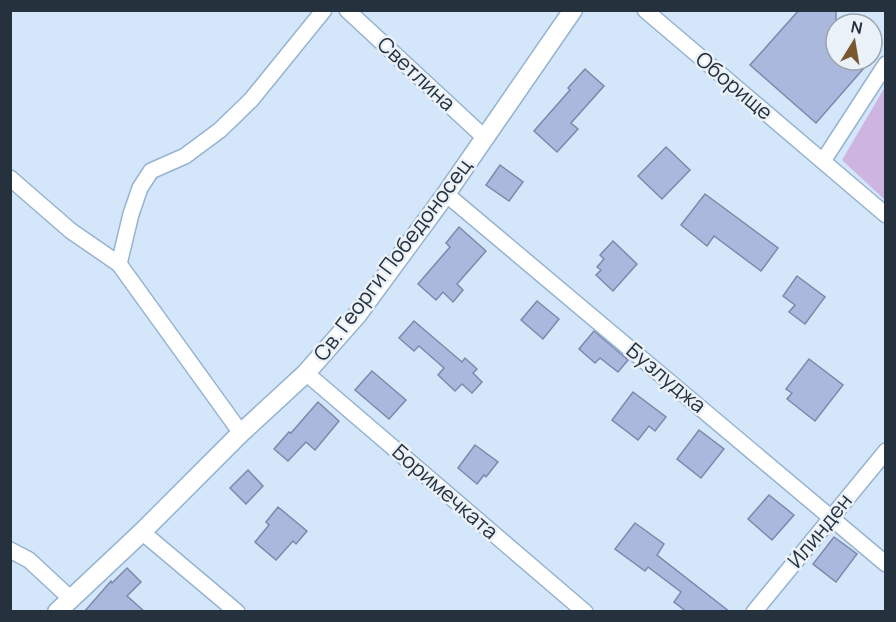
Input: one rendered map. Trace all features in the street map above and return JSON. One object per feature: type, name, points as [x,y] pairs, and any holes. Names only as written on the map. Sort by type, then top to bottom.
[{"type":"street","points":[[119,264],[140,188],[151,171],[185,156],[220,130],[251,100],[324,10]]},
{"type":"street","name":"Светлина","points":[[347,10],[485,138]]},
{"type":"street","name":"Св. Георги Победоносец","points":[[57,612],[306,373],[358,314],[446,194],[573,10]]},
{"type":"street","name":"Оборище","points":[[645,10],[885,215]]},
{"type":"street","points":[[823,161],[885,64]]},
{"type":"street","points":[[10,178],[71,231],[119,264],[241,433]]},
{"type":"street","name":"Бузлуджа","points":[[446,194],[885,564]]},
{"type":"street","name":"Боримечката","points":[[306,373],[585,612]]},
{"type":"street","name":"Илинден","points":[[754,612],[885,451]]},
{"type":"street","points":[[142,532],[237,612]]},
{"type":"street","points":[[10,550],[29,560],[70,598]]},
{"type":"shaded area","points":[[885,87],[885,200],[842,160]]},
{"type":"building","points":[[799,10],[836,10],[836,12],[824,12],[824,72],[861,72],[816,123],[750,65]]},
{"type":"building","points":[[585,69],[604,86],[571,123],[578,129],[557,152],[534,131]]},
{"type":"building","points":[[666,147],[690,170],[662,199],[638,176]]},
{"type":"building","points":[[500,165],[523,182],[509,201],[486,185]]},
{"type":"building","points":[[705,194],[778,248],[761,271],[714,236],[707,246],[681,225]]},
{"type":"building","points":[[459,227],[486,251],[457,284],[463,290],[453,302],[443,292],[436,300],[418,284],[450,247],[446,243]]},
{"type":"building","points":[[613,241],[637,264],[613,291],[596,275],[601,270],[597,267],[604,259],[600,255]]},
{"type":"building","points":[[797,276],[825,297],[805,324],[789,312],[795,305],[783,296]]},
{"type":"building","points":[[537,301],[559,319],[543,339],[521,320]]},
{"type":"building","points":[[414,321],[462,362],[465,358],[477,369],[473,373],[482,382],[472,393],[462,384],[455,391],[438,375],[444,368],[419,346],[414,351],[399,338]]},
{"type":"building","points":[[594,331],[628,360],[618,372],[600,358],[595,363],[579,349]]},
{"type":"building","points":[[809,359],[843,385],[815,421],[787,399],[792,393],[786,389]]},
{"type":"building","points":[[372,371],[406,400],[389,419],[355,390]]},
{"type":"building","points":[[633,392],[666,417],[655,431],[649,426],[638,440],[612,420]]},
{"type":"building","points":[[318,402],[339,421],[315,450],[306,442],[288,461],[274,449]]},
{"type":"building","points":[[699,430],[724,449],[701,478],[677,459]]},
{"type":"building","points":[[475,445],[498,462],[477,484],[458,468]]},
{"type":"building","points":[[248,470],[263,486],[246,504],[230,488]]},
{"type":"building","points":[[769,495],[794,515],[772,540],[748,519]]},
{"type":"building","points":[[278,507],[307,531],[296,544],[293,541],[276,560],[255,542],[269,525],[266,522]]},
{"type":"building","points":[[635,523],[664,544],[657,555],[730,612],[687,612],[674,602],[681,592],[648,567],[645,571],[615,549]]},
{"type":"building","points":[[834,537],[857,554],[836,582],[813,564]]},
{"type":"building","points":[[127,568],[141,582],[127,596],[145,612],[84,612],[111,581],[112,583]]}]
